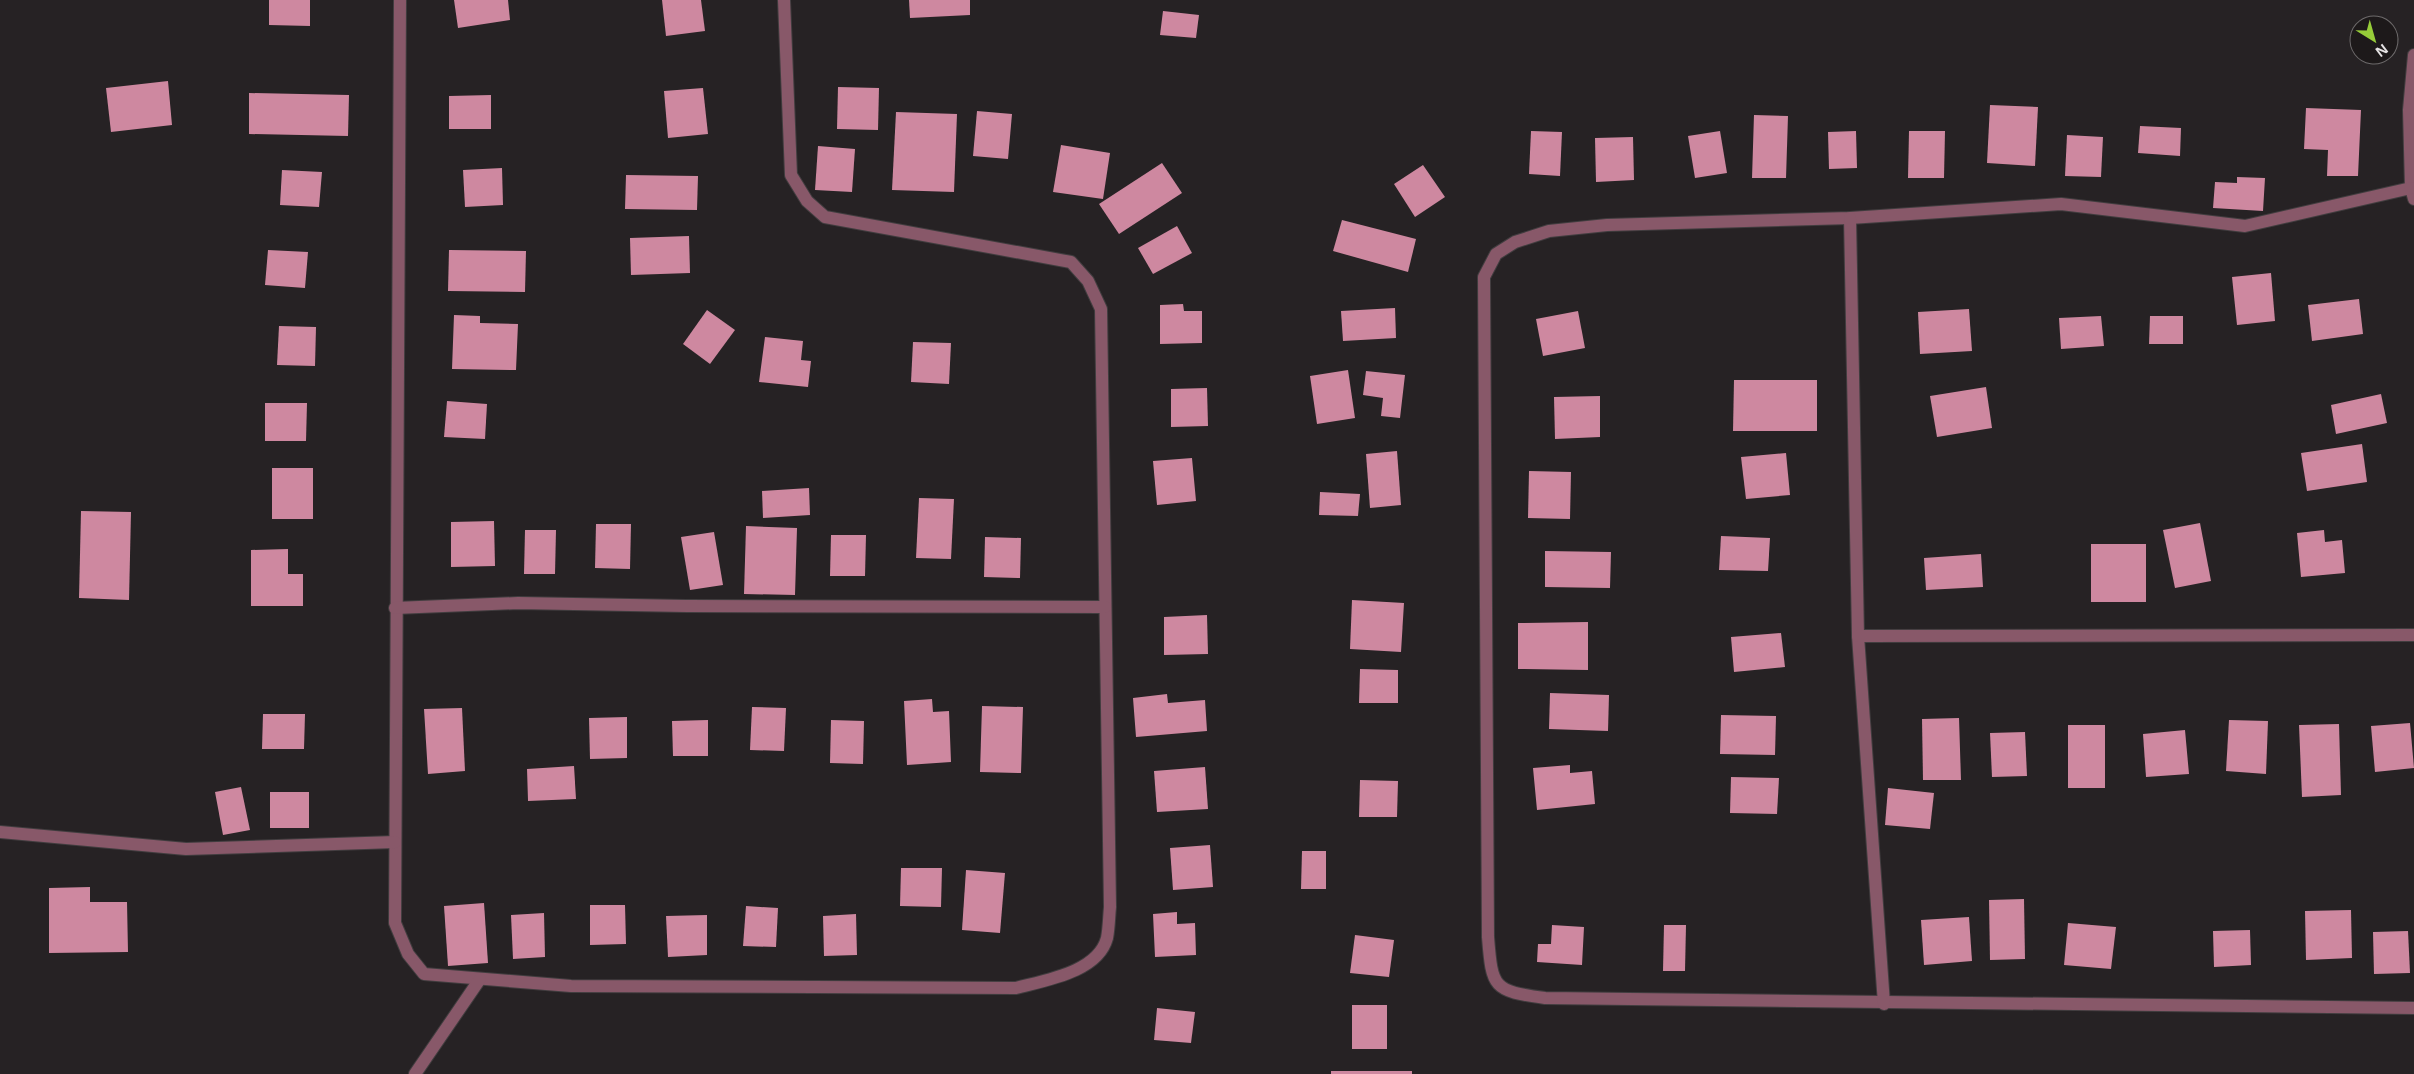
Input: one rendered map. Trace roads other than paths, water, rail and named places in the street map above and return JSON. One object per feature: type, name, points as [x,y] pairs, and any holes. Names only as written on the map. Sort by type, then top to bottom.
[{"type":"street","points":[[400,0],[395,608],[395,923],[408,954],[424,974],[570,986],[1016,988],[1056,977],[1089,964],[1107,939],[1110,907],[1101,309],[1088,281],[1071,262],[825,216],[806,201],[791,175],[784,0]]},
{"type":"street","points":[[2414,55],[2409,110],[2413,194],[2245,226],[2061,204],[1850,218],[1607,224],[1549,231],[1515,242],[1496,254],[1484,277],[1488,937],[1490,967],[1497,984],[1512,994],[1545,998],[1884,1004],[2414,1008]]},
{"type":"street","points":[[1850,218],[1858,636],[1884,1004]]},
{"type":"street","points":[[395,608],[518,603],[686,606],[1105,607]]},
{"type":"street","points":[[1858,636],[2414,635]]},
{"type":"street","points":[[0,832],[186,849],[395,842]]},
{"type":"street","points":[[415,1074],[480,979]]}]
